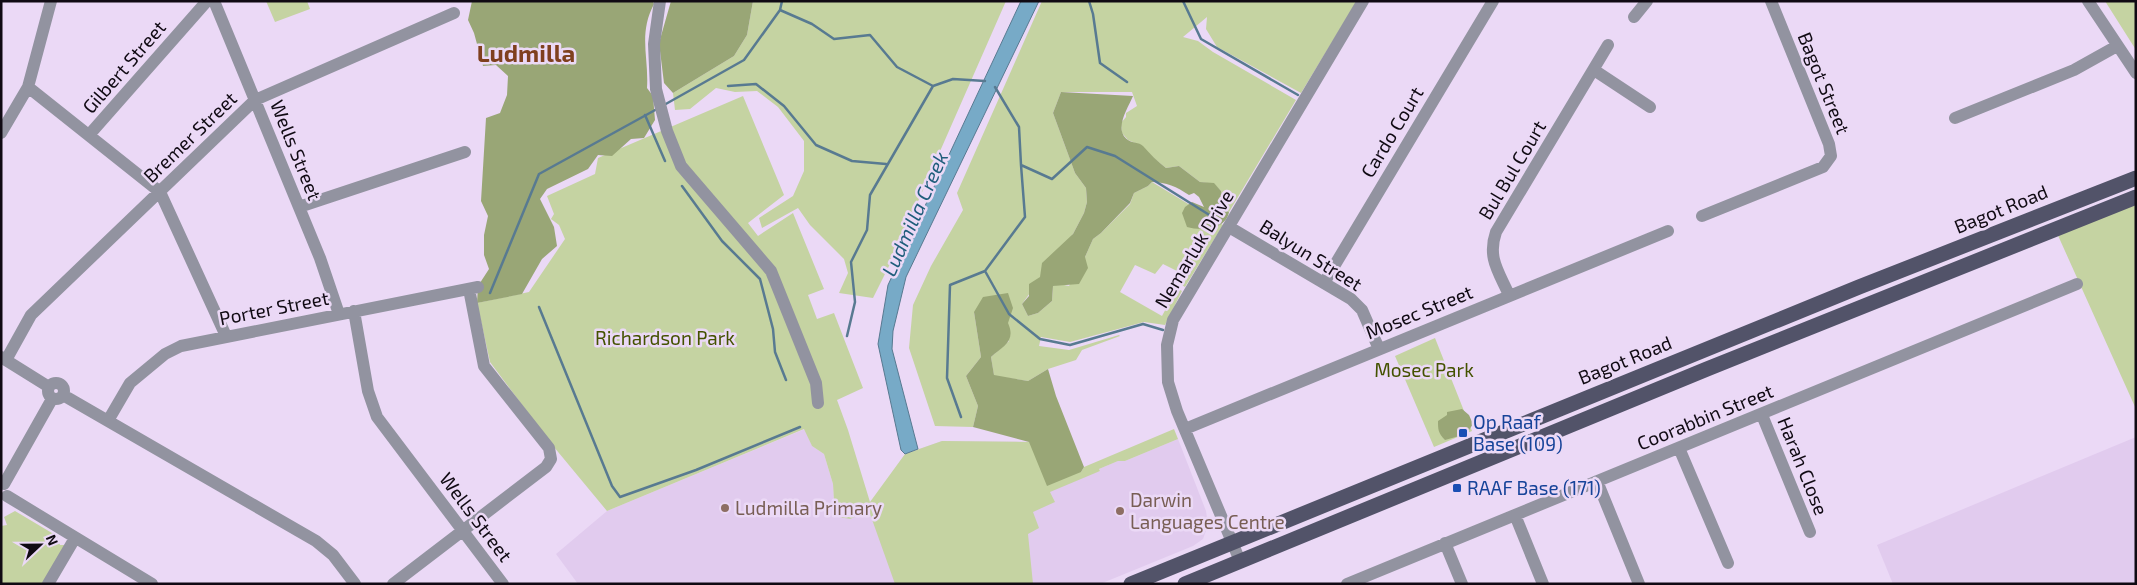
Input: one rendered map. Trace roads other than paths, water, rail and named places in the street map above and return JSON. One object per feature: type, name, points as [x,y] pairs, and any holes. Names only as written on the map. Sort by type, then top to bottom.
[{"type":"main road","name":"Bagot Road","points":[[1131,584],[1850,290],[2136,178]]},
{"type":"main road","name":"Bagot Road","points":[[1185,584],[1707,369],[2136,197]]},
{"type":"street","points":[[1,133],[28,87],[51,1]]},
{"type":"street","name":"Gilbert Street","points":[[89,135],[207,1]]},
{"type":"street","name":"Wells Street","points":[[214,1],[320,258],[339,314]]},
{"type":"street","points":[[660,1],[654,44],[656,89],[667,131],[681,166],[771,271],[816,382],[818,403]]},
{"type":"street","name":"Nemarluk Drive","points":[[1240,561],[1184,429],[1168,382],[1167,345],[1169,332],[1173,320],[1363,1]]},
{"type":"street","name":"Cardo Court","points":[[1324,283],[1493,1]]},
{"type":"street","points":[[1634,17],[1647,1]]},
{"type":"street","name":"Bagot Street","points":[[1702,216],[1823,167],[1830,156],[1829,144],[1771,1]]},
{"type":"street","points":[[2088,1],[2136,73]]},
{"type":"street","name":"Bremer Street","points":[[4,358],[31,315],[255,100],[454,13]]},
{"type":"street","name":"Bul Bul Court","points":[[1509,295],[1492,256],[1496,232],[1608,45]]},
{"type":"street","points":[[1954,118],[2074,70],[2117,46]]},
{"type":"street","points":[[1594,70],[1650,107]]},
{"type":"street","points":[[28,87],[160,192],[226,336]]},
{"type":"street","points":[[299,207],[465,152]]},
{"type":"street","name":"Balyun Street","points":[[1229,227],[1357,304],[1362,310],[1379,349]]},
{"type":"street","name":"Mosec Street","points":[[1184,429],[1668,231]]},
{"type":"street","name":"Coorabbin Street","points":[[1347,584],[1366,580],[1446,543],[2078,284]]},
{"type":"street","name":"Porter Street","points":[[109,420],[130,384],[165,354],[181,346],[473,288],[484,366],[549,448],[551,459],[546,467],[463,531]]},
{"type":"street","name":"Wells Street","points":[[354,311],[368,391],[377,417],[503,584]]},
{"type":"street","points":[[4,358],[55,393],[109,420],[316,541],[333,555],[355,584]]},
{"type":"street","points":[[55,393],[3,490],[75,538],[152,584]]},
{"type":"street","name":"Harah Close","points":[[1762,415],[1810,532]]},
{"type":"street","points":[[1679,448],[1728,563]]},
{"type":"street","points":[[1597,481],[1639,584]]},
{"type":"street","points":[[1515,515],[1543,584]]},
{"type":"street","points":[[393,584],[463,531]]},
{"type":"street","points":[[48,584],[75,538]]},
{"type":"street","points":[[1446,543],[1462,584]]},
{"type":"water","points":[[1021,1],[1039,1],[906,277],[893,331],[892,349],[918,449],[905,454],[901,450],[878,344],[888,285]]},
{"type":"waterway","points":[[664,105],[744,60],[780,10],[782,1]]},
{"type":"waterway","points":[[1089,1],[1093,14],[1100,63],[1127,82]]},
{"type":"waterway","points":[[1183,1],[1201,39],[1298,95]]},
{"type":"waterway","points":[[780,10],[812,24],[834,39],[870,35],[897,67],[933,86],[953,79],[985,81]]},
{"type":"waterway","points":[[728,86],[756,84],[784,106],[816,145],[852,161],[886,164]]},
{"type":"waterway","points":[[847,336],[855,302],[851,262],[867,230],[870,195],[933,86]]},
{"type":"waterway","points":[[995,87],[1019,127],[1021,165],[1052,179],[1087,147],[1115,156],[1219,221]]},
{"type":"waterway","points":[[490,293],[539,174],[657,109]]},
{"type":"waterway","points":[[645,115],[665,161]]},
{"type":"waterway","points":[[1021,165],[1025,217],[985,271],[1009,314],[1040,339],[1070,345],[1143,324],[1163,330]]},
{"type":"waterway","points":[[682,186],[722,241],[760,279],[773,329],[775,352],[786,380]]},
{"type":"waterway","points":[[961,417],[947,378],[950,285],[985,271]]},
{"type":"waterway","points":[[539,307],[612,486],[620,497],[696,470],[800,427]]},
{"type":"place","name":"Op Raaf Base (109)","points":[[1463,433]]},
{"type":"place","name":"RAAF Base (171)","points":[[1457,488]]},
{"type":"place","name":"Ludmilla Primary","points":[[725,508]]},
{"type":"place","name":"Darwin Languages Centre","points":[[1120,511]]},
{"type":"district","name":"Ludmilla","points":[[526,54]]},
{"type":"water label","name":"Ludmilla Creek","points":[[915,214]]},
{"type":"park label","name":"Richardson Park","points":[[665,338]]},
{"type":"park label","name":"Mosec Park","points":[[1424,370]]}]
